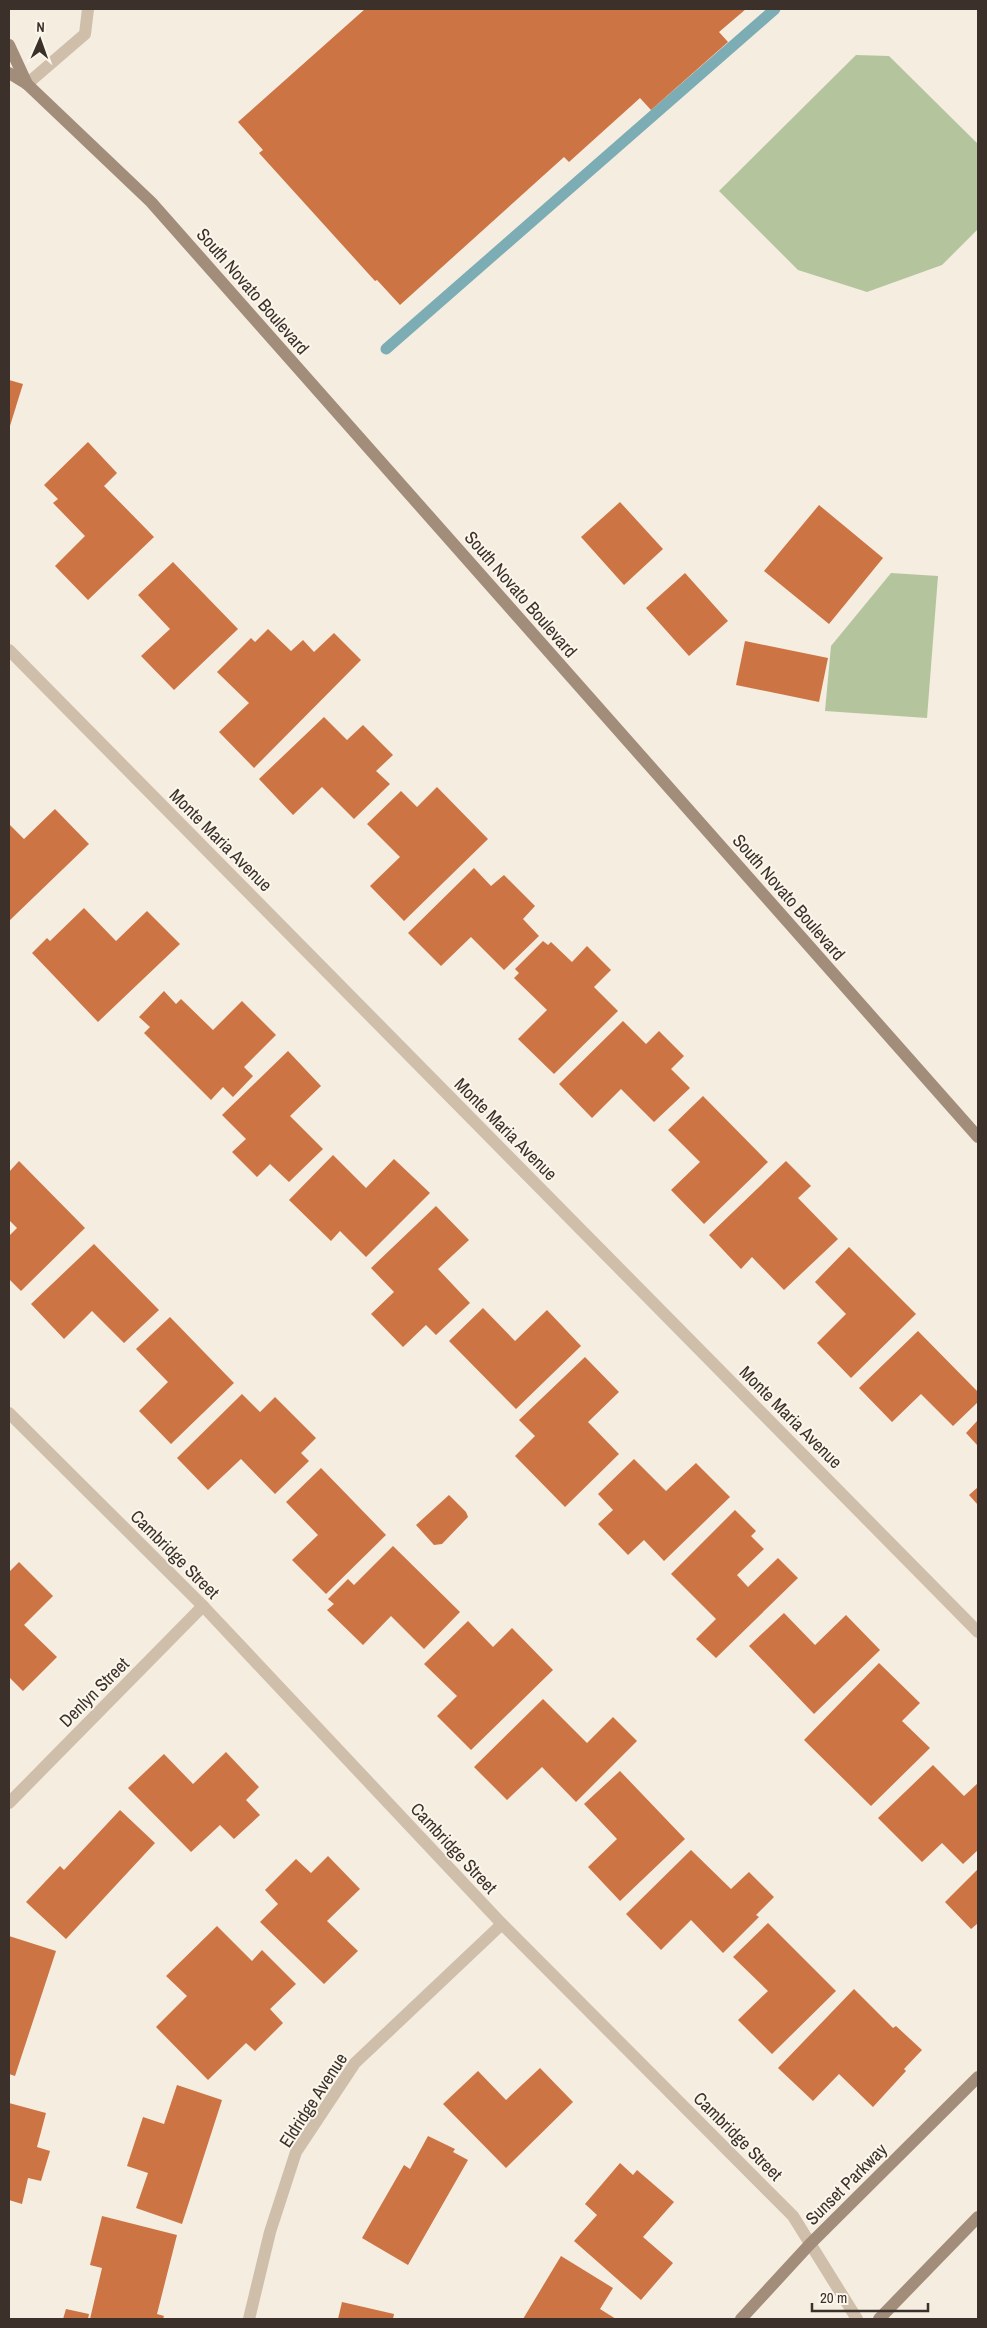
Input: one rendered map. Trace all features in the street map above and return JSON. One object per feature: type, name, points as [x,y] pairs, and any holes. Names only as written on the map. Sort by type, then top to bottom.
[{"type":"main road","name":"South Novato Boulevard","points":[[9,45],[27,84]]},
{"type":"main road","name":"South Novato Boulevard","points":[[9,73],[27,84],[151,202],[978,1138]]},
{"type":"main road","name":"Sunset Parkway","points":[[741,2319],[810,2244],[978,2077]]},
{"type":"main road","points":[[879,2319],[978,2217]]},
{"type":"street","points":[[27,84],[85,34],[88,9]]},
{"type":"street","name":"Monte Maria Avenue","points":[[9,650],[978,1632]]},
{"type":"street","name":"Cambridge Street","points":[[9,1413],[203,1606],[502,1924],[793,2216],[857,2319]]},
{"type":"street","name":"Denlyn Street","points":[[9,1803],[203,1606]]},
{"type":"street","name":"Eldridge Avenue","points":[[249,2319],[270,2232],[296,2152],[355,2063],[502,1924]]},
{"type":"green space","points":[[856,55],[889,56],[978,144],[978,229],[942,265],[867,292],[798,270],[719,191]]},
{"type":"green space","points":[[891,573],[938,576],[927,718],[825,711],[831,646]]},
{"type":"building","points":[[365,9],[746,9],[719,32],[728,42],[651,110],[640,98],[569,162],[564,157],[400,305],[377,280],[375,281],[259,153],[263,150],[238,122]]},
{"type":"building","points":[[9,380],[23,384],[9,429]]},
{"type":"building","points":[[88,442],[117,473],[104,486],[154,537],[88,600],[55,566],[85,536],[53,503],[58,499],[44,485]]},
{"type":"building","points":[[620,502],[663,549],[624,585],[581,537]]},
{"type":"building","points":[[819,505],[883,558],[829,624],[764,571]]},
{"type":"building","points":[[173,562],[238,629],[174,690],[141,656],[170,629],[138,595]]},
{"type":"building","points":[[685,573],[728,621],[689,656],[646,608]]},
{"type":"building","points":[[268,629],[291,651],[303,640],[314,652],[334,633],[361,660],[254,768],[219,732],[249,703],[217,672],[251,638],[255,642]]},
{"type":"building","points":[[745,641],[828,658],[819,702],[736,685]]},
{"type":"building","points":[[324,717],[347,740],[363,725],[393,755],[376,771],[390,784],[354,819],[322,787],[293,815],[259,779]]},
{"type":"building","points":[[437,787],[488,839],[404,921],[370,886],[400,857],[367,824],[401,791],[417,807]]},
{"type":"building","points":[[55,809],[89,844],[9,921],[9,824],[24,839]]},
{"type":"building","points":[[474,868],[491,886],[504,875],[535,906],[523,919],[539,936],[504,970],[471,937],[441,966],[408,933]]},
{"type":"building","points":[[84,908],[116,941],[147,911],[180,944],[98,1022],[32,953],[47,938],[50,941]]},
{"type":"building","points":[[543,941],[548,945],[551,942],[572,962],[587,946],[611,970],[594,987],[618,1011],[554,1074],[518,1039],[547,1010],[514,978],[519,973],[515,969]]},
{"type":"building","points":[[164,991],[176,1004],[181,999],[213,1030],[242,1001],[276,1035],[244,1067],[253,1076],[233,1097],[223,1087],[211,1100],[144,1033],[150,1027],[139,1017]]},
{"type":"building","points":[[623,1021],[646,1044],[659,1031],[684,1056],[671,1069],[690,1088],[654,1122],[621,1089],[592,1118],[559,1084]]},
{"type":"building","points":[[288,1051],[321,1086],[290,1116],[323,1149],[289,1182],[270,1164],[257,1177],[232,1152],[246,1139],[222,1115]]},
{"type":"building","points":[[703,1096],[768,1162],[704,1224],[671,1190],[700,1162],[668,1130]]},
{"type":"building","points":[[333,1155],[366,1188],[394,1159],[430,1193],[366,1257],[340,1231],[331,1241],[289,1200]]},
{"type":"building","points":[[19,1161],[85,1228],[21,1291],[9,1279],[9,1236],[17,1228],[9,1220],[9,1172]]},
{"type":"building","points":[[786,1161],[811,1186],[798,1198],[838,1239],[784,1290],[752,1257],[741,1269],[709,1235]]},
{"type":"building","points":[[436,1206],[469,1240],[438,1269],[470,1303],[436,1335],[426,1325],[403,1347],[371,1314],[394,1292],[371,1268]]},
{"type":"building","points":[[94,1244],[159,1310],[124,1343],[92,1311],[64,1339],[31,1304]]},
{"type":"building","points":[[849,1247],[916,1314],[851,1378],[817,1343],[846,1314],[815,1282]]},
{"type":"building","points":[[483,1308],[515,1341],[547,1310],[581,1346],[516,1409],[449,1341]]},
{"type":"building","points":[[170,1317],[234,1383],[171,1444],[139,1411],[168,1382],[136,1349]]},
{"type":"building","points":[[918,1331],[978,1392],[978,1402],[953,1426],[921,1394],[892,1422],[859,1388]]},
{"type":"building","points":[[585,1357],[619,1392],[588,1422],[619,1454],[565,1507],[515,1456],[535,1436],[519,1420]]},
{"type":"building","points":[[242,1394],[260,1412],[275,1397],[316,1438],[301,1453],[309,1461],[275,1494],[241,1459],[208,1490],[177,1458]]},
{"type":"building","points":[[978,1420],[978,1446],[966,1433]]},
{"type":"building","points":[[634,1459],[666,1491],[696,1463],[730,1497],[664,1561],[644,1540],[628,1555],[598,1524],[613,1510],[598,1494]]},
{"type":"building","points":[[321,1468],[386,1535],[326,1594],[292,1560],[318,1535],[286,1502]]},
{"type":"building","points":[[978,1487],[978,1505],[969,1495]]},
{"type":"building","points":[[449,1495],[466,1512],[468,1517],[442,1544],[434,1545],[416,1525]]},
{"type":"building","points":[[735,1510],[756,1531],[751,1536],[764,1549],[737,1575],[748,1587],[778,1558],[798,1578],[716,1658],[696,1639],[716,1619],[671,1574]]},
{"type":"building","points":[[393,1546],[460,1612],[424,1649],[391,1616],[363,1645],[327,1610],[334,1604],[328,1599],[348,1579],[354,1585]]},
{"type":"building","points":[[19,1562],[53,1596],[24,1625],[57,1657],[23,1691],[9,1677],[9,1572]]},
{"type":"building","points":[[784,1613],[815,1645],[846,1615],[880,1650],[814,1714],[749,1646]]},
{"type":"building","points":[[468,1621],[493,1647],[512,1628],[553,1670],[471,1750],[437,1716],[457,1696],[424,1664]]},
{"type":"building","points":[[879,1663],[920,1703],[902,1721],[930,1748],[871,1806],[804,1740]]},
{"type":"building","points":[[543,1699],[587,1743],[613,1717],[637,1741],[576,1802],[542,1767],[507,1800],[474,1767]]},
{"type":"building","points":[[226,1752],[259,1787],[246,1800],[260,1815],[234,1839],[220,1825],[191,1852],[128,1788],[164,1754],[193,1784]]},
{"type":"building","points":[[933,1765],[964,1796],[978,1783],[978,1850],[963,1864],[942,1843],[922,1862],[878,1818]]},
{"type":"building","points":[[620,1771],[685,1839],[620,1901],[588,1867],[617,1839],[584,1804]]},
{"type":"building","points":[[120,1810],[155,1843],[66,1939],[26,1902],[60,1866],[64,1870]]},
{"type":"building","points":[[691,1850],[731,1889],[749,1872],[774,1897],[756,1915],[759,1917],[723,1953],[691,1920],[661,1950],[626,1914]]},
{"type":"building","points":[[328,1856],[360,1889],[327,1921],[358,1951],[324,1984],[260,1922],[278,1904],[265,1890],[296,1859],[311,1873]]},
{"type":"building","points":[[978,1869],[978,1925],[971,1929],[945,1902]]},
{"type":"building","points":[[768,1923],[836,1991],[772,2054],[738,2020],[768,1991],[733,1957]]},
{"type":"building","points":[[217,1926],[252,1961],[262,1950],[296,1984],[270,2009],[283,2023],[255,2051],[246,2043],[208,2080],[156,2027],[187,1996],[166,1976]]},
{"type":"building","points":[[9,1936],[56,1951],[15,2076],[9,2074]]},
{"type":"building","points":[[854,1989],[893,2028],[896,2026],[922,2050],[904,2069],[906,2071],[873,2107],[839,2074],[813,2101],[778,2068]]},
{"type":"building","points":[[540,2068],[573,2102],[506,2168],[443,2104],[478,2071],[506,2100]]},
{"type":"building","points":[[177,2085],[222,2100],[182,2224],[136,2208],[148,2173],[127,2166],[143,2117],[164,2124]]},
{"type":"building","points":[[9,2103],[46,2113],[37,2147],[50,2151],[41,2181],[28,2178],[22,2204],[9,2200]]},
{"type":"building","points":[[428,2136],[455,2149],[453,2152],[468,2160],[408,2265],[362,2238],[404,2165],[410,2169]]},
{"type":"building","points":[[620,2163],[633,2175],[637,2170],[674,2202],[643,2237],[673,2263],[641,2300],[574,2241],[597,2215],[585,2204]]},
{"type":"building","points":[[102,2216],[177,2235],[157,2314],[164,2316],[163,2319],[90,2319],[102,2268],[90,2265]]},
{"type":"building","points":[[561,2256],[613,2288],[600,2309],[616,2319],[523,2319]]},
{"type":"building","points":[[342,2302],[394,2314],[393,2319],[338,2319]]},
{"type":"building","points":[[66,2309],[89,2314],[88,2319],[63,2319]]},
{"type":"waterway","points":[[386,349],[775,9]]}]
